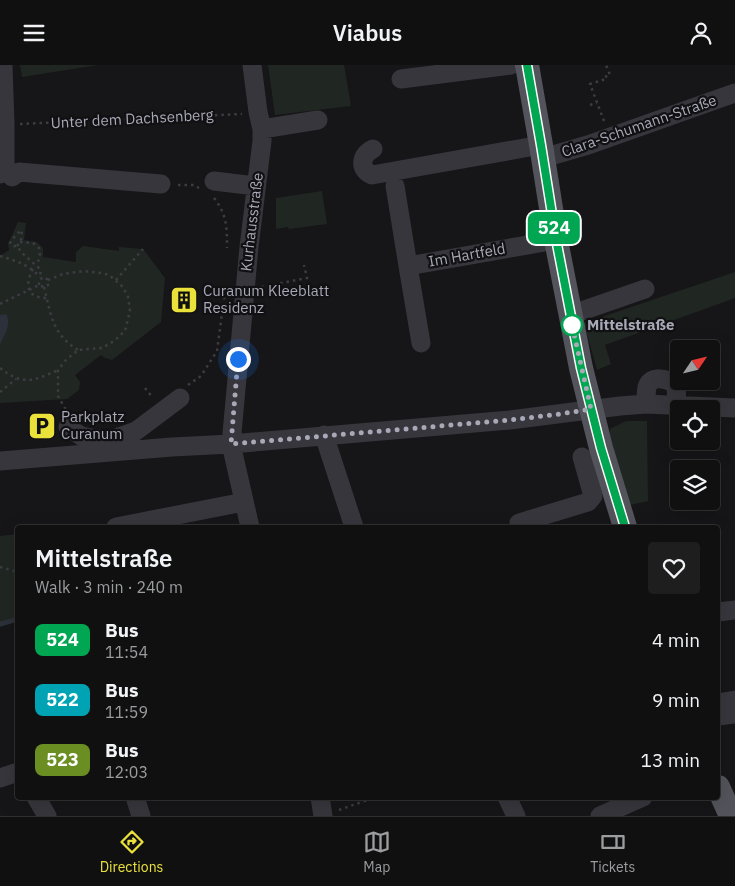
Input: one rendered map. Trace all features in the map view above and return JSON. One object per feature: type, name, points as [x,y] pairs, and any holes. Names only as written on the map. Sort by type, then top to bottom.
[{"type":"main road","points":[[526,65],[570,315],[591,409],[603,493],[623,525]]},
{"type":"main road","points":[[720,791],[731,816]]},
{"type":"street","points":[[3,65],[6,175],[19,172],[161,184]]},
{"type":"street","name":"Kurhausstraße","points":[[250,525],[231,444],[244,290],[256,186],[260,121],[252,65]]},
{"type":"street","points":[[401,79],[511,65]]},
{"type":"street","name":"Clara-Schumann-Straße","points":[[373,149],[367,152],[363,163],[364,169],[372,175],[588,145],[735,93]]},
{"type":"street","points":[[260,121],[318,120]]},
{"type":"street","points":[[208,189],[256,186]]},
{"type":"street","name":"Im Hartfeld","points":[[395,186],[421,343]]},
{"type":"street","name":"Im Hartfeld","points":[[408,266],[556,239]]},
{"type":"street","points":[[570,315],[645,289]]},
{"type":"street","points":[[646,404],[647,386],[651,381],[661,378],[669,380],[676,385],[677,400]]},
{"type":"street","points":[[68,420],[81,436],[111,440],[136,431],[182,393]]},
{"type":"street","points":[[0,461],[231,444],[510,420],[646,404],[670,405]]},
{"type":"street","points":[[720,407],[735,408]]},
{"type":"street","points":[[324,435],[353,525]]},
{"type":"street","points":[[519,525],[518,523],[588,502],[603,493],[582,457]]},
{"type":"street","points":[[126,525],[244,502]]},
{"type":"street","points":[[720,612],[735,610]]},
{"type":"street","points":[[720,703],[735,701]]},
{"type":"street","points":[[720,716],[735,714]]},
{"type":"street","points":[[0,778],[15,773]]},
{"type":"street","points":[[38,800],[47,816]]},
{"type":"street","points":[[136,800],[141,816]]},
{"type":"street","points":[[320,800],[323,816]]},
{"type":"street","points":[[508,800],[516,816]]},
{"type":"street","points":[[600,816],[636,800]]},
{"type":"path","points":[[606,65],[610,75],[590,84],[610,137]]},
{"type":"path","points":[[590,105],[597,103]]},
{"type":"path","name":"Unter dem Dachsenberg","points":[[5,123],[260,121]]},
{"type":"path","points":[[161,184],[194,185],[208,189],[221,207],[227,227],[227,248]]},
{"type":"path","points":[[17,247],[22,236],[21,230],[10,243],[17,247],[40,269],[41,278],[39,285]]},
{"type":"path","points":[[20,242],[33,243],[39,248],[40,257],[38,262],[34,264]]},
{"type":"path","points":[[116,280],[143,249]]},
{"type":"path","points":[[0,256],[22,263],[33,269],[41,278],[44,277],[48,280]]},
{"type":"path","points":[[244,290],[307,278],[304,265]]},
{"type":"path","points":[[33,269],[29,276],[29,290],[40,298],[46,298]]},
{"type":"path","points":[[0,368],[16,379],[30,380],[40,378],[58,370],[78,350],[102,348],[114,341],[125,331],[130,311],[128,297],[121,285],[109,275],[84,271],[63,274],[48,280]]},
{"type":"path","points":[[44,287],[48,285],[48,280]]},
{"type":"path","points":[[0,304],[39,285],[44,287]]},
{"type":"path","points":[[44,287],[58,332],[69,344],[78,350]]},
{"type":"path","points":[[182,393],[201,376],[217,351],[225,291]]},
{"type":"path","points":[[58,370],[58,396],[68,420]]},
{"type":"path","points":[[0,392],[16,379]]},
{"type":"path","points":[[0,567],[15,572]]},
{"type":"path","points":[[323,816],[368,800]]},
{"type":"shaded area","points":[[20,65],[98,65],[22,77]]},
{"type":"shaded area","points":[[268,65],[344,65],[351,106],[275,115]]},
{"type":"shaded area","points":[[322,191],[327,224],[276,229],[276,198]]},
{"type":"shaded area","points":[[18,222],[26,223],[24,240],[37,242],[43,248],[43,257],[76,262],[76,252],[83,246],[119,251],[119,247],[143,249],[165,278],[161,322],[112,360],[101,355],[75,375],[80,382],[79,390],[67,399],[0,403],[0,256],[9,250],[8,244]]},
{"type":"shaded area","points":[[735,272],[735,298],[605,345],[611,364],[597,370],[584,323]]},
{"type":"shaded area","points":[[6,314],[8,326],[0,345],[0,315]]},
{"type":"shaded area","points":[[626,421],[647,421],[648,501],[630,505],[609,439],[610,429]]},
{"type":"shaded area","points":[[15,534],[15,623],[0,627],[0,536]]},
{"type":"waterway","points":[[0,624],[15,620]]},
{"type":"bus line","name":"524","points":[[527,65],[556,239],[581,368],[601,448],[624,525]]},
{"type":"place","name":"Curanum Kleeblatt Residenz","points":[[184,300]]},
{"type":"place","name":"Mittelstraße","points":[[572,325]]},
{"type":"place","name":"Parkplatz Curanum","points":[[42,426]]},
{"type":"route","points":[[238,359],[231,444],[510,420],[591,409],[572,325]]}]
